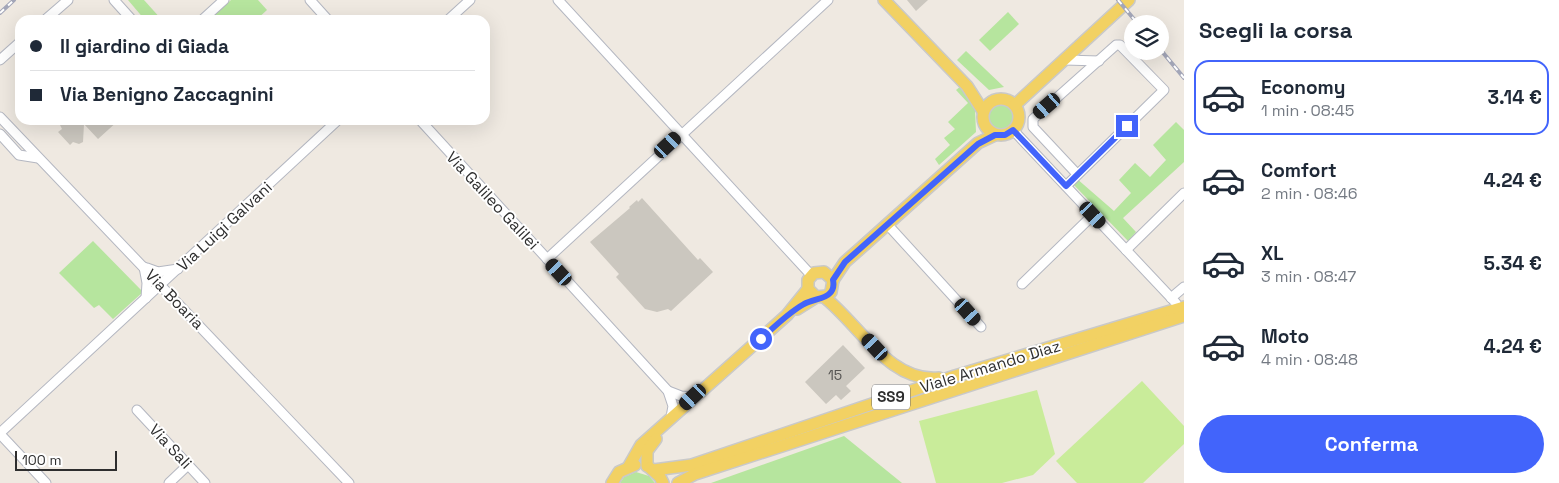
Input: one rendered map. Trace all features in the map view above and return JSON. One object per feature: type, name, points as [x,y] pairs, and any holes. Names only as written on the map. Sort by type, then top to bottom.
[{"type":"main road","points":[[612,483],[619,472],[629,466],[641,445],[788,315],[820,294],[830,276],[887,224],[978,144],[995,135],[1005,135],[1013,130],[1019,115],[1015,105],[1005,99],[993,100],[978,94],[967,86],[884,0]]},
{"type":"main road","points":[[1015,105],[1129,0]]},
{"type":"main road","points":[[967,86],[983,111],[985,127],[978,144]]},
{"type":"main road","points":[[983,111],[993,100]]},
{"type":"main road","points":[[985,127],[995,135]]},
{"type":"main road","points":[[830,276],[817,272],[811,275],[807,283],[842,311],[894,366],[909,374],[928,378],[955,376]]},
{"type":"main road","name":"Viale Armando Diaz","points":[[678,483],[695,474],[1130,329],[1177,303]]},
{"type":"main road","name":"Viale Armando Diaz","points":[[650,468],[692,465],[955,376],[1184,316]]},
{"type":"main road","points":[[663,483],[650,468],[647,451],[651,442],[699,399],[697,395]]},
{"type":"main road","name":"SS9","points":[[629,466],[650,468]]},
{"type":"street","points":[[51,15],[68,0]]},
{"type":"street","points":[[114,0],[126,15]]},
{"type":"street","points":[[208,15],[224,0]]},
{"type":"street","points":[[310,0],[324,15]]},
{"type":"street","points":[[454,15],[470,0]]},
{"type":"street","points":[[558,0],[811,275]]},
{"type":"street","points":[[547,259],[681,133],[828,0]]},
{"type":"street","points":[[1066,186],[1164,90],[1120,45],[1116,45],[1033,119],[1033,127],[1077,174]]},
{"type":"street","points":[[0,60],[15,46]]},
{"type":"street","points":[[1064,60],[1099,61]]},
{"type":"street","name":"Via Boaria","points":[[0,117],[346,480]]},
{"type":"street","name":"Via Luigi Galvani","points":[[0,434],[333,125]]},
{"type":"street","name":"Via Galileo Galilei","points":[[425,125],[668,391]]},
{"type":"street","points":[[1013,130],[1177,303],[1184,287]]},
{"type":"street","points":[[0,134],[20,155],[38,158]]},
{"type":"street","points":[[1126,250],[1184,193]]},
{"type":"street","points":[[1022,284],[1093,215]]},
{"type":"street","points":[[887,224],[981,327]]},
{"type":"street","points":[[144,267],[158,272],[178,269]]},
{"type":"street","points":[[144,267],[148,282],[146,298]]},
{"type":"street","points":[[668,391],[681,396],[697,395]]},
{"type":"street","points":[[668,391],[673,406],[671,417]]},
{"type":"street","name":"Via Sali","points":[[137,410],[205,483]]},
{"type":"street","points":[[0,434],[46,483]]},
{"type":"street","points":[[169,483],[188,465]]},
{"type":"street","points":[[336,483],[346,480]]},
{"type":"green space","points":[[128,0],[144,0],[158,15],[141,15]]},
{"type":"green space","points":[[231,0],[258,0],[267,10],[262,15],[214,15]]},
{"type":"green space","points":[[1008,12],[1019,24],[990,51],[979,40]]},
{"type":"green space","points":[[966,51],[1004,87],[989,90],[957,60]]},
{"type":"green space","points":[[961,86],[975,109],[976,132],[939,165],[935,159],[950,145],[944,138],[955,129],[948,122],[968,103],[956,90]]},
{"type":"green space","points":[[1000,104],[1009,108],[1013,117],[1009,126],[1000,130],[991,126],[987,117],[991,108]]},
{"type":"green space","points":[[1176,122],[1184,130],[1184,162],[1123,218],[1136,232],[1128,241],[1072,183],[1076,178],[1114,211],[1131,193],[1119,180],[1135,163],[1150,177],[1166,160],[1153,145]]},
{"type":"green space","points":[[93,241],[143,292],[113,319],[99,305],[94,308],[59,273]]},
{"type":"green space","points":[[1142,381],[1184,426],[1184,444],[1143,483],[1077,483],[1056,461]]},
{"type":"green space","points":[[1037,390],[1055,454],[1033,475],[1002,483],[936,483],[919,421]]},
{"type":"green space","points":[[844,436],[902,483],[711,483]]},
{"type":"green space","points":[[636,472],[649,476],[655,483],[620,483],[624,477]]},
{"type":"building","points":[[907,0],[928,0],[916,11]]},
{"type":"building","points":[[60,125],[84,125],[83,142],[79,144],[73,142],[70,145],[58,132],[62,129]]},
{"type":"building","points":[[85,125],[113,125],[98,139]]},
{"type":"building","points":[[642,198],[698,260],[700,258],[713,272],[671,311],[668,309],[657,312],[645,309],[616,277],[619,274],[590,242],[637,200],[638,202]]},
{"type":"building","points":[[843,345],[865,368],[846,386],[851,391],[841,400],[836,395],[826,404],[805,382]]},
{"type":"railway","points":[[0,13],[14,0]]},
{"type":"railway","points":[[1118,0],[1130,15]]},
{"type":"railway","points":[[1169,60],[1184,78]]},
{"type":"route","points":[[761,339],[802,305],[816,297],[824,298],[830,294],[834,286],[833,280],[845,262],[978,144],[995,135],[1005,135],[1013,130],[1066,186],[1127,126]]}]
